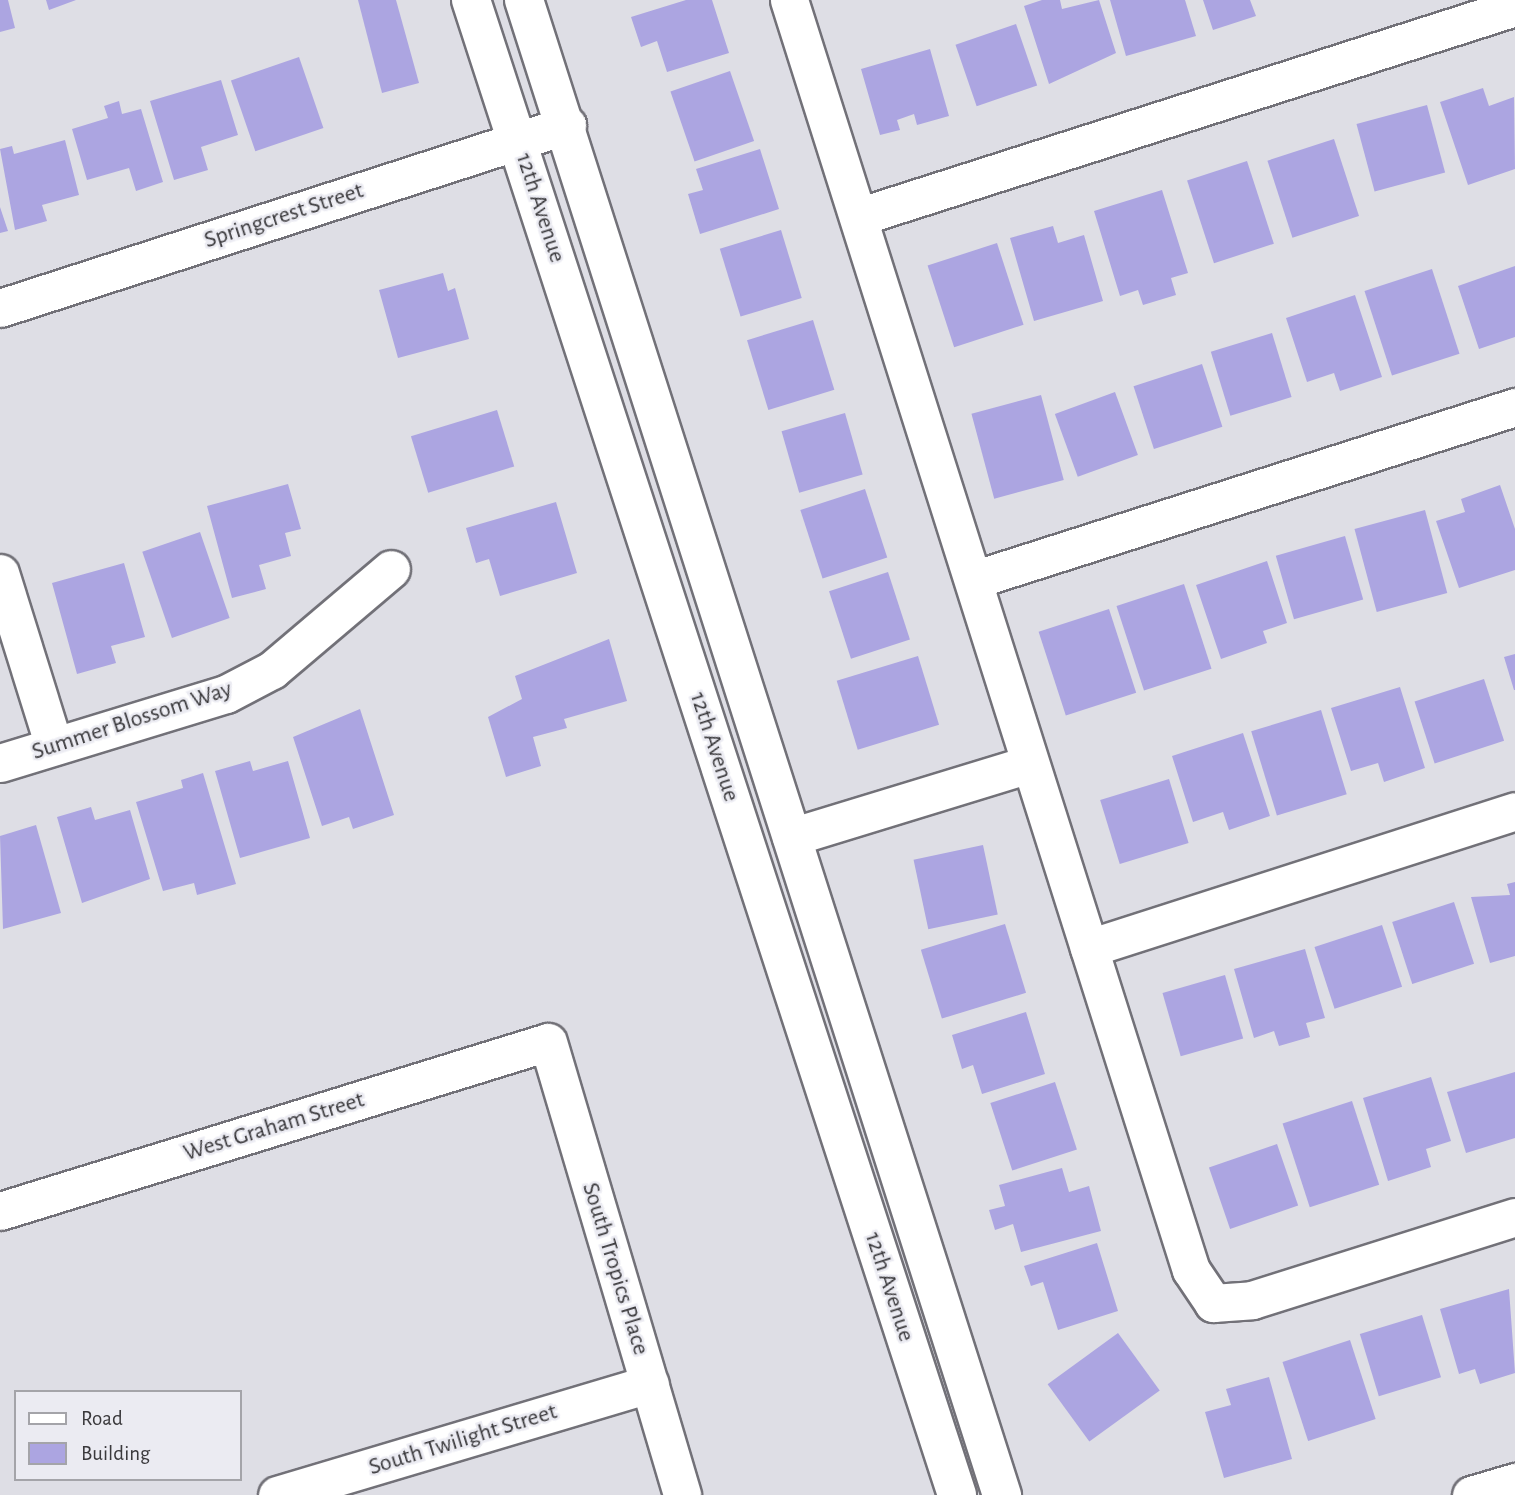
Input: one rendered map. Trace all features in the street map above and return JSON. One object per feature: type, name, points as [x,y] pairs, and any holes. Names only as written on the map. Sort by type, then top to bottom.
[{"type":"street","name":"12th Avenue","points":[[471,0],[957,1495]]},
{"type":"street","name":"12th Avenue","points":[[524,0],[567,125],[1002,1495]]},
{"type":"street","points":[[789,0],[861,215],[1027,765],[1089,948],[1191,1270],[1213,1303],[1252,1300],[1515,1217]]},
{"type":"street","points":[[861,215],[1515,8]]},
{"type":"street","name":"Springcrest Street","points":[[0,308],[567,125]]},
{"type":"street","points":[[973,580],[1515,407]]},
{"type":"street","points":[[647,539],[690,616],[750,804],[759,823],[791,837],[1027,765]]},
{"type":"street","name":"Summer Blossom Way","points":[[0,763],[226,694],[272,670],[391,569]]},
{"type":"street","points":[[0,573],[54,746]]},
{"type":"street","points":[[1089,948],[1515,811]]},
{"type":"street","name":"West Graham Street","points":[[0,1211],[548,1042]]},
{"type":"street","name":"South Tropics Place","points":[[548,1042],[682,1495]]},
{"type":"street","name":"South Twilight Street","points":[[297,1492],[650,1384]]},
{"type":"street","points":[[1471,1495],[1515,1482]]},
{"type":"building","points":[[0,0],[8,0],[15,28],[0,32]]},
{"type":"building","points":[[46,0],[76,0],[49,10]]},
{"type":"building","points":[[358,0],[396,0],[419,83],[382,93]]},
{"type":"building","points":[[686,0],[712,0],[729,53],[667,72],[657,41],[641,47],[631,17]]},
{"type":"building","points":[[1042,0],[1060,0],[1062,9],[1099,0],[1116,53],[1049,84],[1024,6]]},
{"type":"building","points":[[1110,0],[1185,0],[1196,36],[1126,56]]},
{"type":"building","points":[[1203,0],[1250,0],[1256,16],[1213,30]]},
{"type":"building","points":[[1016,24],[1037,85],[977,106],[955,45]]},
{"type":"building","points":[[930,49],[949,116],[917,125],[914,114],[897,120],[900,130],[880,135],[861,69]]},
{"type":"building","points":[[299,57],[323,128],[255,151],[231,80]]},
{"type":"building","points":[[730,71],[754,141],[695,161],[670,92]]},
{"type":"building","points":[[221,80],[238,135],[201,147],[208,170],[174,180],[150,101]]},
{"type":"building","points":[[1483,88],[1489,106],[1514,97],[1515,169],[1468,185],[1440,102]]},
{"type":"building","points":[[119,101],[122,114],[141,109],[163,182],[136,191],[129,168],[87,180],[72,129],[108,118],[104,106]]},
{"type":"building","points":[[1427,105],[1445,173],[1375,192],[1356,124]]},
{"type":"building","points":[[1334,139],[1359,216],[1292,238],[1267,161]]},
{"type":"building","points":[[65,140],[79,195],[42,205],[47,221],[15,230],[0,149],[12,146],[14,154]]},
{"type":"building","points":[[760,149],[779,209],[700,234],[688,194],[703,190],[696,169]]},
{"type":"building","points":[[1247,161],[1274,244],[1214,263],[1187,180]]},
{"type":"building","points":[[1162,190],[1188,273],[1171,278],[1176,295],[1143,305],[1138,290],[1120,296],[1094,211]]},
{"type":"building","points":[[0,207],[8,231],[0,233]]},
{"type":"building","points":[[1053,226],[1058,243],[1084,235],[1103,301],[1034,321],[1010,238]]},
{"type":"building","points":[[781,230],[802,298],[741,317],[720,249]]},
{"type":"building","points":[[997,243],[1024,325],[954,347],[928,266]]},
{"type":"building","points":[[1515,266],[1515,337],[1479,349],[1458,286]]},
{"type":"building","points":[[1432,269],[1460,354],[1392,376],[1364,291]]},
{"type":"building","points":[[443,273],[448,291],[455,288],[469,339],[398,358],[379,290]]},
{"type":"building","points":[[1355,295],[1382,377],[1340,391],[1334,373],[1307,382],[1286,318]]},
{"type":"building","points":[[813,320],[834,390],[768,410],[747,340]]},
{"type":"building","points":[[1272,333],[1292,397],[1230,416],[1211,352]]},
{"type":"building","points":[[1202,364],[1222,427],[1154,449],[1134,386]]},
{"type":"building","points":[[1115,392],[1138,455],[1078,477],[1055,414]]},
{"type":"building","points":[[1041,395],[1064,480],[994,499],[971,414]]},
{"type":"building","points":[[497,410],[514,466],[428,493],[411,436]]},
{"type":"building","points":[[845,413],[863,475],[799,493],[782,431]]},
{"type":"building","points":[[288,484],[301,529],[285,533],[291,556],[259,565],[266,589],[232,598],[207,506]]},
{"type":"building","points":[[1500,485],[1515,529],[1515,570],[1459,588],[1436,521],[1465,512],[1461,499]]},
{"type":"building","points":[[865,489],[887,557],[823,578],[800,510]]},
{"type":"building","points":[[556,502],[577,573],[500,596],[489,559],[476,563],[466,528]]},
{"type":"building","points":[[1425,510],[1447,593],[1377,612],[1354,529]]},
{"type":"building","points":[[200,532],[230,618],[172,638],[142,552]]},
{"type":"building","points":[[1345,536],[1363,599],[1294,619],[1276,556]]},
{"type":"building","points":[[1267,561],[1287,623],[1263,631],[1267,643],[1221,659],[1196,585]]},
{"type":"building","points":[[124,563],[145,637],[111,646],[116,663],[77,674],[52,583]]},
{"type":"building","points":[[888,572],[910,640],[851,659],[829,591]]},
{"type":"building","points":[[1184,584],[1212,669],[1144,691],[1116,606]]},
{"type":"building","points":[[1109,609],[1136,693],[1066,716],[1039,632]]},
{"type":"building","points":[[609,639],[627,701],[564,719],[567,728],[533,737],[541,766],[506,777],[488,717],[522,699],[515,676]]},
{"type":"building","points":[[1515,654],[1515,690],[1514,690],[1504,657]]},
{"type":"building","points":[[918,656],[939,725],[858,750],[837,681]]},
{"type":"building","points":[[1484,679],[1504,741],[1435,763],[1415,702]]},
{"type":"building","points":[[1400,687],[1425,768],[1384,782],[1378,763],[1351,771],[1331,708]]},
{"type":"building","points":[[360,709],[394,815],[353,829],[349,817],[322,826],[293,737]]},
{"type":"building","points":[[1321,710],[1347,794],[1277,815],[1251,731]]},
{"type":"building","points":[[1243,733],[1270,816],[1229,830],[1223,812],[1193,822],[1172,756]]},
{"type":"building","points":[[250,761],[253,771],[288,761],[310,838],[240,858],[215,771]]},
{"type":"building","points":[[203,773],[236,884],[197,895],[194,883],[163,891],[136,802],[183,788],[181,780]]},
{"type":"building","points":[[1169,779],[1189,843],[1120,864],[1100,800]]},
{"type":"building","points":[[91,807],[95,820],[130,810],[150,879],[82,903],[57,817]]},
{"type":"building","points":[[36,825],[61,913],[3,929],[0,836]]},
{"type":"building","points":[[983,845],[998,914],[928,929],[914,860]]},
{"type":"building","points":[[1515,882],[1515,956],[1490,963],[1471,897],[1510,895],[1507,884]]},
{"type":"building","points":[[1454,902],[1474,964],[1412,984],[1392,922]]},
{"type":"building","points":[[1005,924],[1026,993],[942,1019],[921,950]]},
{"type":"building","points":[[1382,925],[1402,987],[1335,1009],[1314,947]]},
{"type":"building","points":[[1305,949],[1325,1018],[1306,1023],[1310,1037],[1279,1046],[1274,1031],[1254,1038],[1234,969]]},
{"type":"building","points":[[1225,975],[1243,1038],[1181,1056],[1163,993]]},
{"type":"building","points":[[1026,1012],[1045,1074],[982,1094],[973,1065],[962,1069],[952,1035]]},
{"type":"building","points":[[1515,1072],[1515,1138],[1466,1153],[1447,1092]]},
{"type":"building","points":[[1431,1077],[1451,1141],[1426,1149],[1431,1167],[1388,1181],[1363,1098]]},
{"type":"building","points":[[1055,1082],[1077,1150],[1012,1171],[990,1103]]},
{"type":"building","points":[[1352,1101],[1379,1185],[1310,1207],[1283,1124]]},
{"type":"building","points":[[1277,1144],[1298,1205],[1230,1229],[1209,1167]]},
{"type":"building","points":[[1062,1168],[1069,1192],[1089,1186],[1101,1231],[1021,1252],[1013,1224],[995,1230],[989,1210],[1005,1206],[999,1185]]},
{"type":"building","points":[[1097,1243],[1118,1311],[1058,1330],[1043,1282],[1031,1286],[1024,1266]]},
{"type":"building","points":[[1509,1289],[1515,1373],[1480,1384],[1475,1369],[1459,1374],[1440,1309]]},
{"type":"building","points":[[1422,1315],[1441,1377],[1379,1396],[1360,1334]]},
{"type":"building","points":[[1118,1333],[1160,1390],[1089,1442],[1048,1384]]},
{"type":"building","points":[[1350,1340],[1376,1419],[1308,1441],[1282,1362]]},
{"type":"building","points":[[1269,1377],[1292,1459],[1224,1478],[1205,1412],[1231,1405],[1226,1389]]}]
